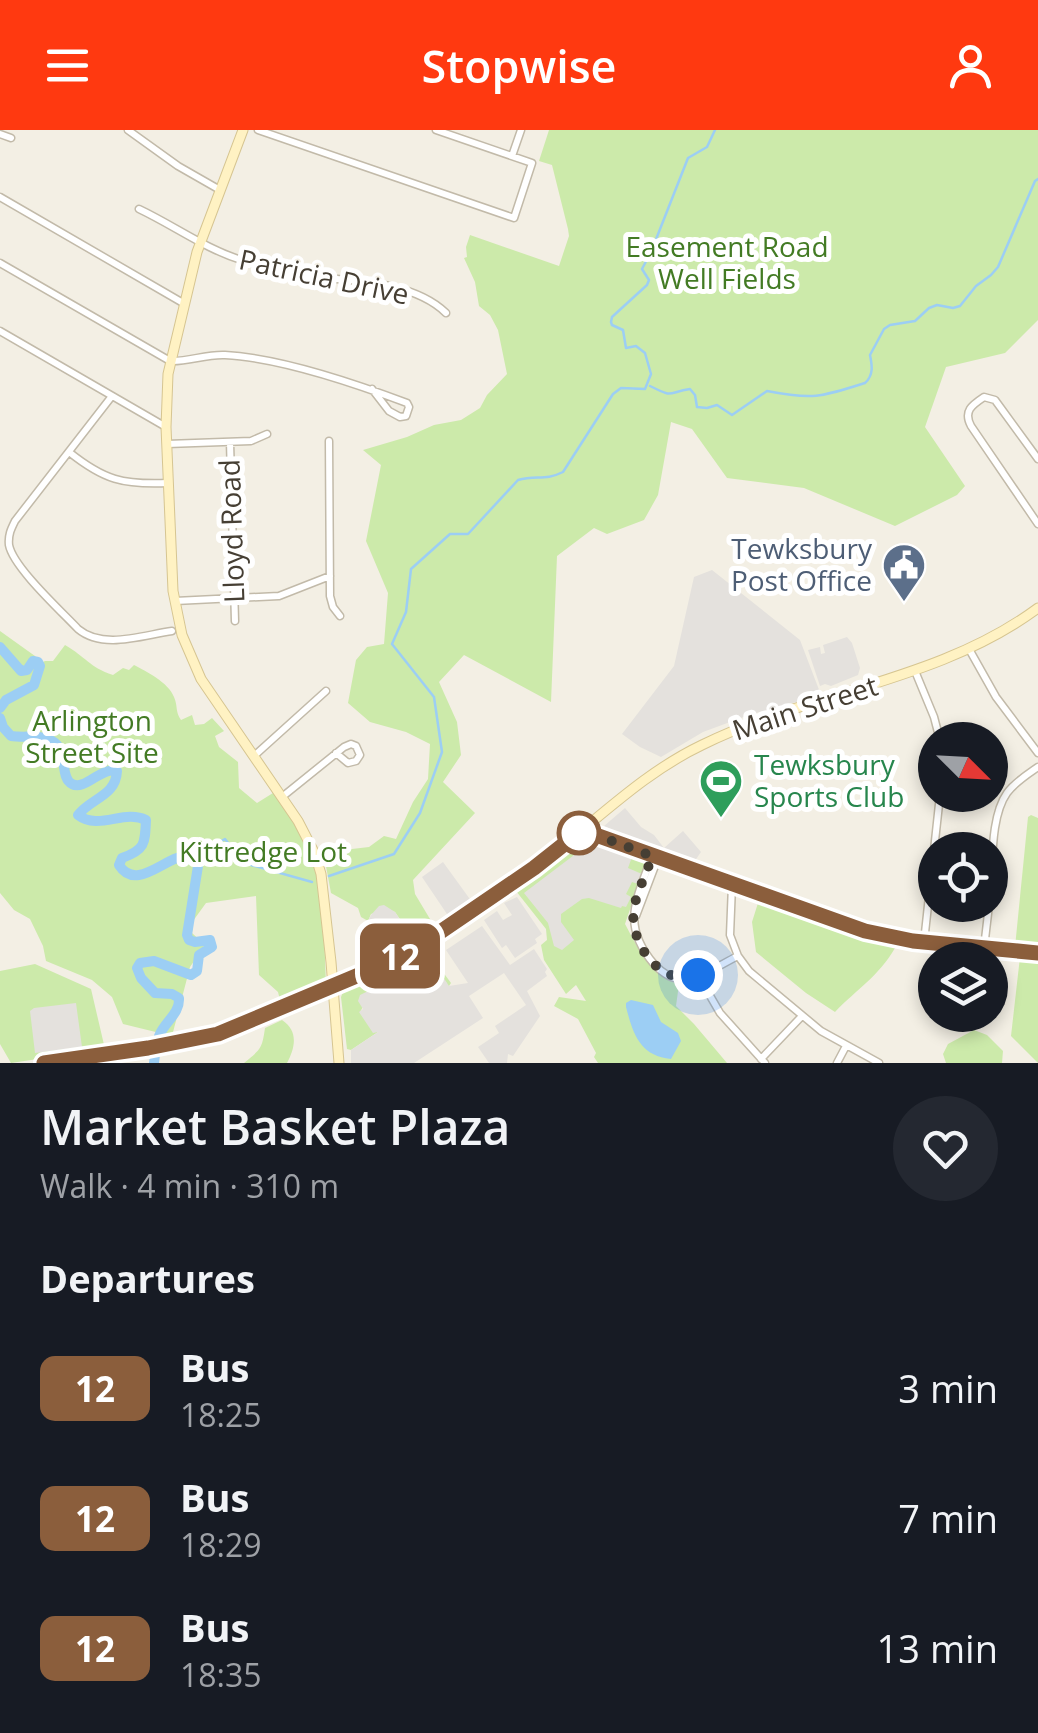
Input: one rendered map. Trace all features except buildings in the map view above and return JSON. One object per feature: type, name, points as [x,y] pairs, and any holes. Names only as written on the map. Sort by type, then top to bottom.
[{"type":"main road","points":[[242,130],[200,244],[170,361],[166,428],[174,601],[185,644],[201,679],[303,830],[318,863],[339,1063]]},
{"type":"main road","name":"Main Street","points":[[45,1063],[227,1032],[333,986],[424,943],[534,868],[654,772],[719,736],[916,672],[969,649],[1038,608]]},
{"type":"street","points":[[128,130],[220,190]]},
{"type":"street","points":[[258,130],[514,218],[532,163],[436,130]]},
{"type":"street","points":[[512,156],[521,130]]},
{"type":"street","points":[[0,134],[11,138]]},
{"type":"street","points":[[0,197],[183,303]]},
{"type":"street","name":"Patricia Drive","points":[[139,209],[222,254],[275,270],[389,286],[428,300],[446,313]]},
{"type":"street","points":[[0,263],[170,361],[205,355],[276,364],[372,390],[408,404],[407,414],[401,418],[391,412],[372,390]]},
{"type":"street","points":[[0,331],[166,428]]},
{"type":"street","points":[[112,396],[12,527],[9,539],[14,558],[88,637],[106,640],[172,631]]},
{"type":"street","points":[[1038,459],[995,400],[984,397],[970,408],[967,415],[971,426],[1038,524]]},
{"type":"street","points":[[167,444],[255,440],[268,434]]},
{"type":"street","points":[[330,441],[331,602],[340,616]]},
{"type":"street","name":"Lloyd Road","points":[[230,442],[235,621]]},
{"type":"street","points":[[69,452],[98,474],[114,480],[168,483]]},
{"type":"street","points":[[174,601],[279,596],[330,576]]},
{"type":"street","points":[[969,649],[996,697],[1038,753]]},
{"type":"street","points":[[916,672],[935,722]]},
{"type":"street","points":[[254,756],[326,691]]},
{"type":"street","points":[[282,798],[336,753]]},
{"type":"street","points":[[996,832],[1001,804],[1012,787],[1038,767]]},
{"type":"street","points":[[582,830],[865,931],[924,942],[938,812]]},
{"type":"street","points":[[655,857],[634,922],[637,938],[657,968],[673,978],[687,979],[738,956]]},
{"type":"street","points":[[736,887],[730,935],[738,956],[753,975],[822,1032],[880,1063]]},
{"type":"street","points":[[1008,950],[1038,953]]},
{"type":"street","points":[[698,975],[720,1014],[763,1061],[802,1016]]},
{"type":"street","points":[[837,1063],[846,1046]]},
{"type":"green space","name":"Easement Road Well Fields","points":[[549,130],[1038,130],[1038,320],[1005,353],[946,367],[925,427],[965,486],[957,495],[895,526],[804,488],[727,478],[692,429],[671,422],[658,495],[644,520],[607,534],[594,528],[557,556],[551,702],[464,655],[439,682],[457,722],[461,755],[443,782],[475,813],[413,880],[415,894],[436,929],[415,941],[395,912],[387,909],[371,914],[368,921],[361,917],[358,908],[331,893],[325,861],[352,849],[369,847],[384,836],[396,839],[428,779],[430,744],[406,732],[370,722],[348,703],[356,660],[367,647],[384,644],[388,593],[366,541],[381,465],[363,450],[434,425],[461,420],[480,408],[507,374],[498,330],[490,315],[479,306],[475,282],[464,258],[470,235],[559,266],[568,229],[552,165],[539,161]]},
{"type":"green space","points":[[0,631],[35,656],[39,664],[53,661],[65,645],[113,675],[134,665],[167,687],[181,720],[192,715],[195,725],[212,718],[224,731],[215,736],[219,747],[238,762],[239,788],[257,803],[273,793],[308,835],[322,877],[326,985],[281,1004],[278,992],[259,975],[256,896],[206,903],[193,921],[192,933],[205,945],[190,967],[172,1036],[123,1024],[112,997],[92,980],[46,961],[30,919],[14,910],[0,893]]},
{"type":"green space","points":[[1031,815],[1038,818],[1038,949],[1015,947]]},
{"type":"green space","points":[[592,842],[645,858],[625,924],[653,968],[679,984],[676,1006],[727,1063],[598,1063],[578,1019],[554,1006],[559,997],[586,1001],[576,985],[566,994],[544,960],[541,945],[547,940],[546,929],[516,891],[579,846]]},
{"type":"green space","points":[[758,903],[895,948],[874,975],[835,1012],[756,952],[752,922]]},
{"type":"green space","points":[[425,951],[451,983],[449,986],[395,979],[374,988],[360,1012],[378,1032],[347,1049],[343,992]]},
{"type":"green space","points":[[1020,957],[1038,959],[1038,1063],[1011,1036]]},
{"type":"green space","points":[[35,964],[91,989],[105,1049],[11,1063],[0,1044],[0,971]]},
{"type":"green space","points":[[282,1020],[291,1029],[294,1040],[287,1063],[244,1063],[260,1048],[265,1028]]},
{"type":"green space","points":[[970,1032],[979,1032],[1003,1051],[1002,1063],[946,1063],[943,1054],[948,1044]]},
{"type":"shaded area","points":[[712,570],[800,640],[821,695],[703,732],[661,757],[622,734],[674,666],[694,577]]},
{"type":"shaded area","points":[[847,637],[860,668],[858,675],[831,686],[820,686],[808,650],[820,647],[821,654],[825,653],[823,645]]},
{"type":"shaded area","points":[[625,808],[664,848],[683,831],[701,852],[694,862],[604,826]]},
{"type":"shaded area","points":[[599,845],[632,857],[628,868],[642,874],[638,884],[632,882],[626,894],[631,897],[626,907],[589,898],[561,914],[561,922],[574,940],[562,950],[554,946],[548,923],[524,893],[586,846]]},
{"type":"shaded area","points":[[443,862],[472,902],[467,909],[449,917],[422,877]]},
{"type":"shaded area","points":[[517,897],[542,934],[535,939],[537,943],[515,958],[506,945],[502,948],[484,920],[497,911],[503,920],[512,915],[504,903]]},
{"type":"shaded area","points":[[384,905],[395,912],[411,936],[405,947],[397,951],[368,921]]},
{"type":"shaded area","points":[[482,926],[510,965],[534,949],[547,969],[547,976],[527,991],[540,1016],[513,1056],[508,1054],[507,1063],[489,1063],[478,1047],[499,1033],[495,1026],[526,1005],[504,973],[469,996],[483,1018],[414,1063],[351,1063],[351,1050],[378,1032],[373,1033],[359,1012],[363,1009],[358,1001],[360,995],[432,960],[449,986],[468,983],[446,950]]},
{"type":"shaded area","points":[[76,1003],[82,1047],[35,1053],[30,1011]]},
{"type":"water","points":[[631,1000],[653,1005],[661,1022],[678,1033],[681,1041],[671,1059],[652,1053],[640,1042],[626,1007]]},
{"type":"waterway","points":[[329,876],[394,854],[420,813],[442,752],[434,697],[392,644],[406,612],[411,569],[450,534],[468,534],[518,480],[563,472],[613,394],[621,388],[645,389],[651,374],[645,353],[636,346],[626,348],[623,330],[612,325],[612,317],[647,285],[649,280],[642,269],[688,158],[707,147],[715,130]]},
{"type":"waterway","points":[[650,386],[667,393],[690,389],[697,407],[717,405],[732,415],[767,391],[817,396],[865,383],[871,373],[870,355],[884,329],[915,321],[937,305],[960,306],[998,267],[1038,179]]},
{"type":"waterway","points":[[0,647],[21,671],[27,670],[33,661],[40,666],[34,685],[6,700],[0,708]]},
{"type":"waterway","points":[[0,718],[11,736],[42,738],[57,745],[72,784],[117,771],[108,791],[78,815],[94,821],[129,817],[146,820],[142,845],[122,858],[119,865],[125,872],[139,875],[177,858],[194,857],[198,866],[187,935],[195,942],[210,940],[212,947],[199,955],[197,971],[191,975],[154,961],[140,963],[137,968],[155,993],[179,998],[177,1009],[159,1036],[154,1063]]},
{"type":"waterway","points":[[194,857],[225,839],[244,863],[312,882]]},
{"type":"bus line","name":"12","points":[[44,1063],[218,1034],[366,972],[424,943],[582,830],[865,931],[913,941],[1038,953]]},
{"type":"place","name":"Tewksbury Post Office","points":[[904,603]]},
{"type":"place","name":"Tewksbury Sports Club","points":[[721,819]]},
{"type":"route","points":[[579,833],[582,830],[652,856],[633,912],[637,938],[665,974],[687,979],[698,975]]},
{"type":"park label","name":"Arlington Street Site","points":[[92,737]]},
{"type":"park label","name":"Kittredge Lot","points":[[263,852]]}]
